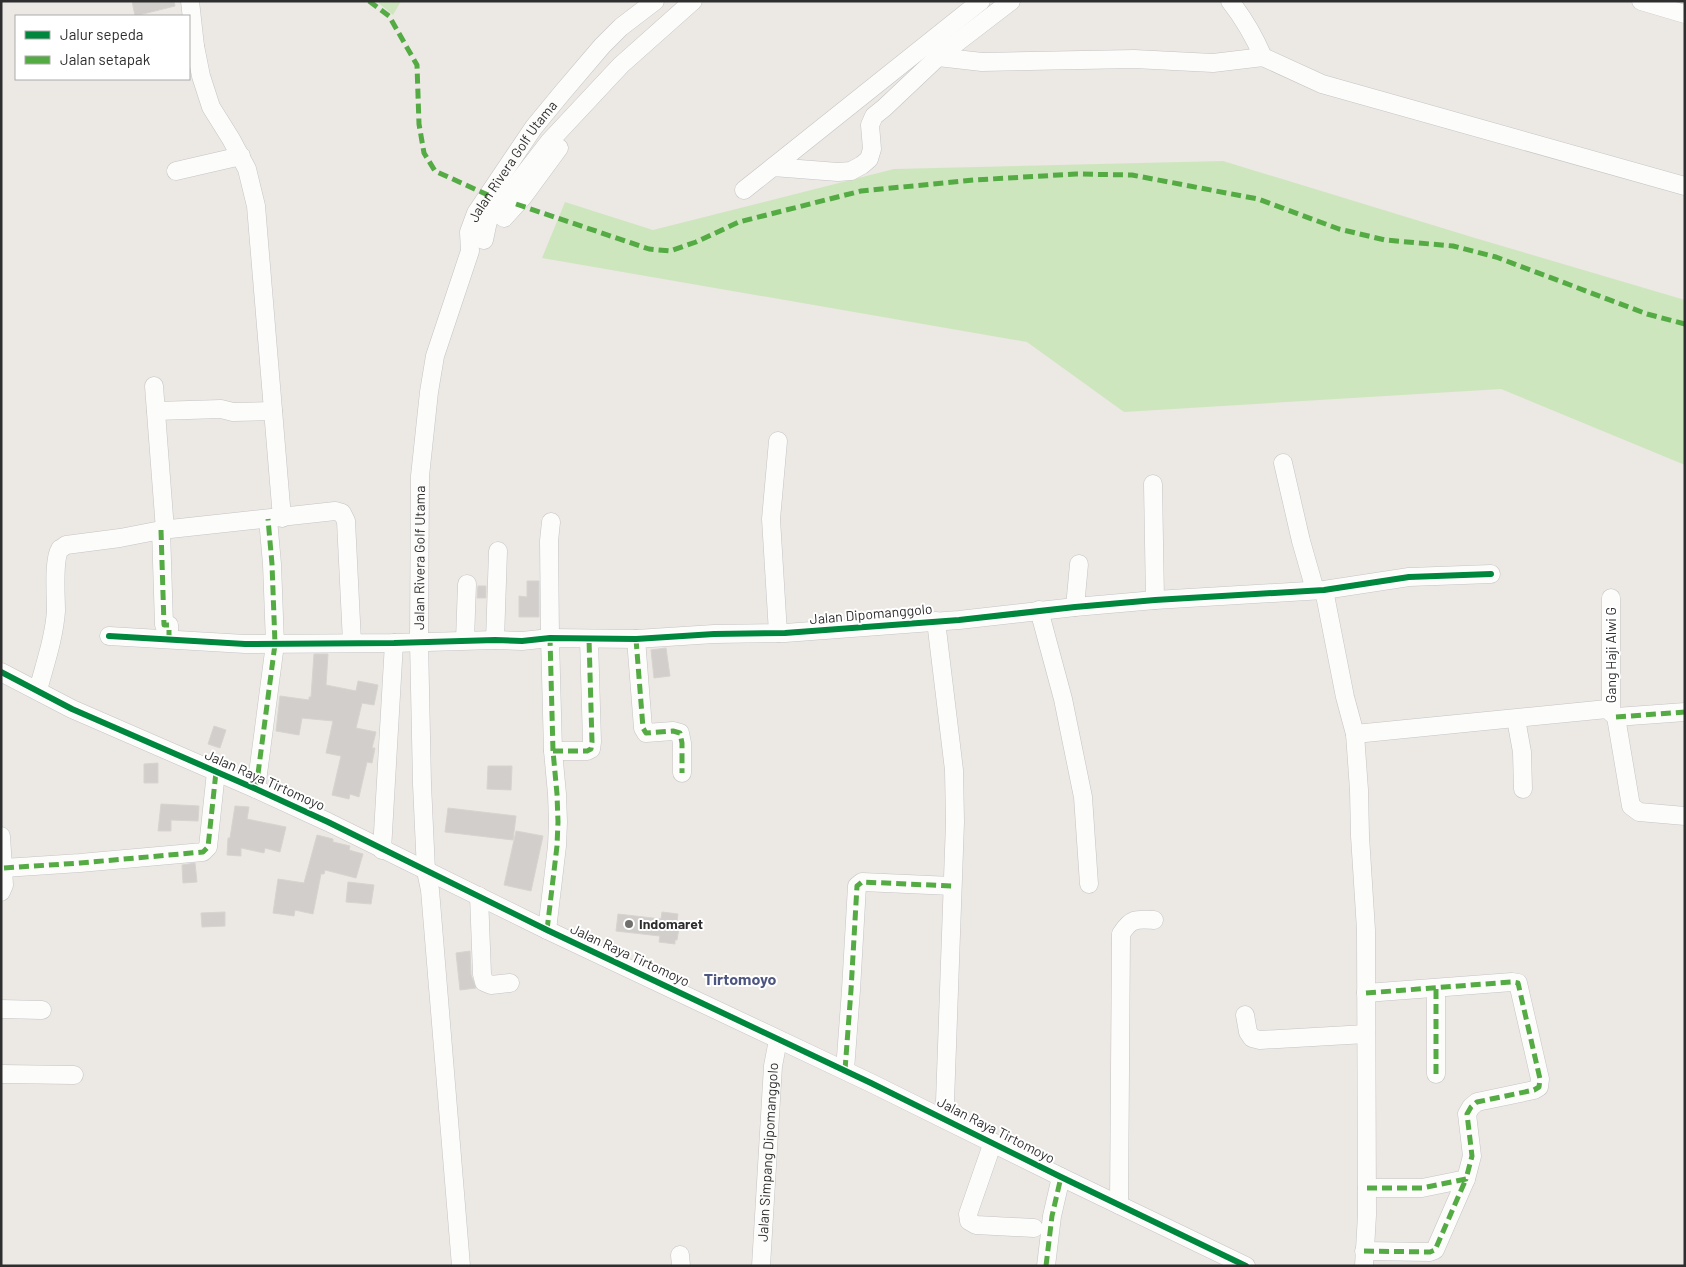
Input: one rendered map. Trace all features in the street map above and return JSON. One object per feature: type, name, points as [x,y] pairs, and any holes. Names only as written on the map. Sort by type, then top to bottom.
[{"type":"street","points":[[190,1],[192,46],[201,76],[211,107],[247,169],[256,206],[272,411],[275,518],[272,564],[275,644],[256,789]]},
{"type":"street","name":"Jalan Rivera Golf Utama","points":[[477,236],[476,213],[534,127],[602,46],[655,1]]},
{"type":"street","name":"Jalan Rivera Golf Utama","points":[[461,1266],[430,890],[426,870],[422,784],[419,642],[420,476],[435,356],[467,257],[477,236],[523,197],[558,150],[580,108],[621,65],[693,1]]},
{"type":"street","points":[[773,167],[838,172],[851,170],[862,165],[869,159],[872,148],[870,125],[874,116],[884,108],[933,51],[982,1]]},
{"type":"street","points":[[744,190],[933,51],[1011,1]]},
{"type":"street","points":[[1230,1],[1246,22],[1263,57]]},
{"type":"street","points":[[1641,1],[1685,14]]},
{"type":"street","points":[[602,46],[621,65]]},
{"type":"street","points":[[933,51],[982,62],[1134,59],[1213,63],[1263,57],[1322,84],[1685,186]]},
{"type":"street","points":[[176,171],[240,156]]},
{"type":"street","points":[[154,386],[163,530],[164,625],[168,625],[169,639]]},
{"type":"street","points":[[156,411],[222,409],[233,412],[272,411]]},
{"type":"street","points":[[778,441],[771,519],[778,633]]},
{"type":"street","points":[[1283,463],[1301,541],[1320,590],[1355,734],[1366,930],[1366,993],[1366,1034],[1367,1215],[1364,1258],[1430,1252],[1436,1250],[1466,1180],[1472,1156],[1467,1114],[1471,1107],[1477,1102],[1534,1090],[1538,1087],[1540,1079],[1518,983],[1366,993]]},
{"type":"street","points":[[1153,484],[1155,600]]},
{"type":"street","points":[[38,690],[52,639],[56,612],[56,571],[61,549],[66,545],[163,530],[336,511],[342,513],[346,521],[352,642]]},
{"type":"street","points":[[547,930],[558,822],[553,751],[550,638],[549,541],[551,522]]},
{"type":"street","points":[[495,640],[498,551]]},
{"type":"street","points":[[1075,607],[1079,564]]},
{"type":"street","name":"Jalan Dipomanggolo","points":[[109,636],[275,644],[394,643],[465,640],[522,641],[550,638],[636,639],[714,634],[778,633],[959,620],[1038,610],[1155,600],[1320,590],[1409,577],[1491,574]]},
{"type":"street","points":[[465,640],[467,584]]},
{"type":"street","name":"Gang Haji Alwi G","points":[[1611,598],[1614,714],[1630,806],[1639,812],[1685,816]]},
{"type":"street","points":[[1038,610],[1063,699],[1083,797],[1089,884]]},
{"type":"street","points":[[936,621],[954,770],[956,822],[943,1118]]},
{"type":"street","points":[[553,751],[587,751],[591,749],[590,639]]},
{"type":"street","points":[[636,639],[642,728],[646,733],[673,731],[680,733],[682,773]]},
{"type":"street","points":[[382,850],[394,643]]},
{"type":"street","name":"Jalan Raya Tirtomoyo","points":[[1,672],[72,708],[334,825],[547,930],[844,1070],[993,1142],[1060,1177],[1246,1266]]},
{"type":"street","points":[[1355,734],[1607,709],[1614,714],[1685,712]]},
{"type":"street","points":[[1516,719],[1522,752],[1523,789]]},
{"type":"street","points":[[4,868],[80,864],[203,852],[208,847],[216,772]]},
{"type":"street","points":[[1,836],[4,885],[1,892]]},
{"type":"street","points":[[844,1070],[857,886],[862,882],[952,886]]},
{"type":"street","points":[[479,896],[482,974],[484,982],[491,986],[510,983]]},
{"type":"street","points":[[1119,1205],[1122,934],[1127,924],[1135,919],[1154,920]]},
{"type":"street","points":[[1436,988],[1436,1074]]},
{"type":"street","points":[[1,1008],[42,1010]]},
{"type":"street","points":[[1245,1015],[1248,1032],[1252,1038],[1260,1040],[1366,1034]]},
{"type":"street","name":"Jalan Simpang Dipomanggolo","points":[[761,1266],[773,1066],[778,1040]]},
{"type":"street","points":[[1,1074],[74,1075]]},
{"type":"street","points":[[993,1142],[968,1214],[969,1221],[976,1225],[1034,1228]]},
{"type":"street","points":[[1046,1266],[1052,1216],[1060,1177]]},
{"type":"street","points":[[1367,1188],[1422,1188],[1466,1180]]},
{"type":"green space","points":[[376,1],[401,1],[393,15]]},
{"type":"green space","points":[[1223,161],[1685,300],[1685,465],[1501,389],[1124,412],[1027,342],[542,258],[565,202],[653,230],[894,169]]},
{"type":"building","points":[[132,1],[174,1],[175,6],[135,15]]},
{"type":"building","points":[[527,581],[539,581],[539,617],[519,617],[519,596],[527,597]]},
{"type":"building","points":[[478,586],[486,586],[486,598],[477,598]]},
{"type":"building","points":[[666,648],[670,676],[654,678],[651,650]]},
{"type":"building","points":[[314,654],[328,654],[326,685],[356,691],[358,681],[378,685],[374,705],[362,703],[356,728],[376,732],[372,748],[375,748],[372,763],[367,762],[359,797],[350,794],[349,799],[332,795],[341,756],[326,753],[333,721],[302,718],[299,735],[276,731],[280,696],[309,700],[309,697],[311,697]]},
{"type":"building","points":[[214,726],[226,730],[220,748],[208,744]]},
{"type":"building","points":[[158,763],[158,783],[144,783],[144,764]]},
{"type":"building","points":[[488,766],[512,766],[511,790],[487,789]]},
{"type":"building","points":[[161,804],[199,806],[198,821],[171,820],[171,831],[158,831]]},
{"type":"building","points":[[235,806],[249,807],[247,819],[286,827],[280,852],[265,848],[264,853],[241,848],[241,856],[227,855],[228,838],[230,838]]},
{"type":"building","points":[[448,808],[516,816],[513,840],[445,832]]},
{"type":"building","points":[[516,831],[543,836],[531,891],[504,885]]},
{"type":"building","points":[[317,835],[333,839],[333,842],[350,846],[349,850],[363,854],[356,878],[325,870],[324,874],[321,874],[313,914],[295,910],[294,916],[273,913],[278,879],[304,883]]},
{"type":"building","points":[[195,863],[197,882],[183,883],[182,865]]},
{"type":"building","points":[[348,882],[374,885],[371,904],[346,902]]},
{"type":"building","points":[[225,912],[225,926],[202,927],[201,913]]},
{"type":"building","points":[[662,912],[678,914],[676,928],[679,928],[675,944],[659,942],[660,936],[616,931],[618,914],[661,919]]},
{"type":"building","points":[[470,951],[471,975],[476,988],[460,990],[456,953]]},
{"type":"marked path","points":[[369,1],[389,16],[417,65],[419,124],[424,153],[435,171],[488,195]]},
{"type":"marked path","points":[[516,204],[649,249],[670,251],[696,242],[739,222],[861,191],[974,180],[1076,174],[1132,175],[1258,199],[1339,229],[1385,240],[1453,246],[1496,257],[1647,314],[1685,324]]},
{"type":"marked path","points":[[256,789],[275,644],[268,519]]},
{"type":"marked path","points":[[161,530],[164,625],[169,625],[169,639]]},
{"type":"marked path","points":[[547,930],[558,822],[553,751],[550,638]]},
{"type":"marked path","points":[[553,751],[587,751],[591,749],[589,639]]},
{"type":"marked path","points":[[636,639],[643,728],[646,733],[673,731],[680,733],[682,773]]},
{"type":"marked path","points":[[1616,717],[1685,712]]},
{"type":"marked path","points":[[4,868],[203,852],[208,847],[216,772]]},
{"type":"marked path","points":[[845,1070],[857,886],[862,882],[952,886]]},
{"type":"marked path","points":[[1366,993],[1518,983],[1540,1079],[1539,1087],[1534,1090],[1477,1102],[1471,1107],[1467,1114],[1472,1156],[1466,1179],[1422,1188],[1367,1188]]},
{"type":"marked path","points":[[1436,988],[1436,1074]]},
{"type":"marked path","points":[[1046,1266],[1052,1216],[1061,1177]]},
{"type":"marked path","points":[[1364,1251],[1430,1252],[1435,1250],[1466,1179]]},
{"type":"cycle path","points":[[109,636],[245,644],[522,641],[550,638],[636,639],[714,634],[785,633],[959,620],[1155,600],[1324,590],[1409,577],[1491,574]]},
{"type":"cycle path","points":[[1,672],[72,709],[328,822],[547,930],[871,1083],[1246,1266]]},
{"type":"place","name":"Indomaret","points":[[629,924]]},
{"type":"district","name":"Tirtomoyo","points":[[740,979]]}]
